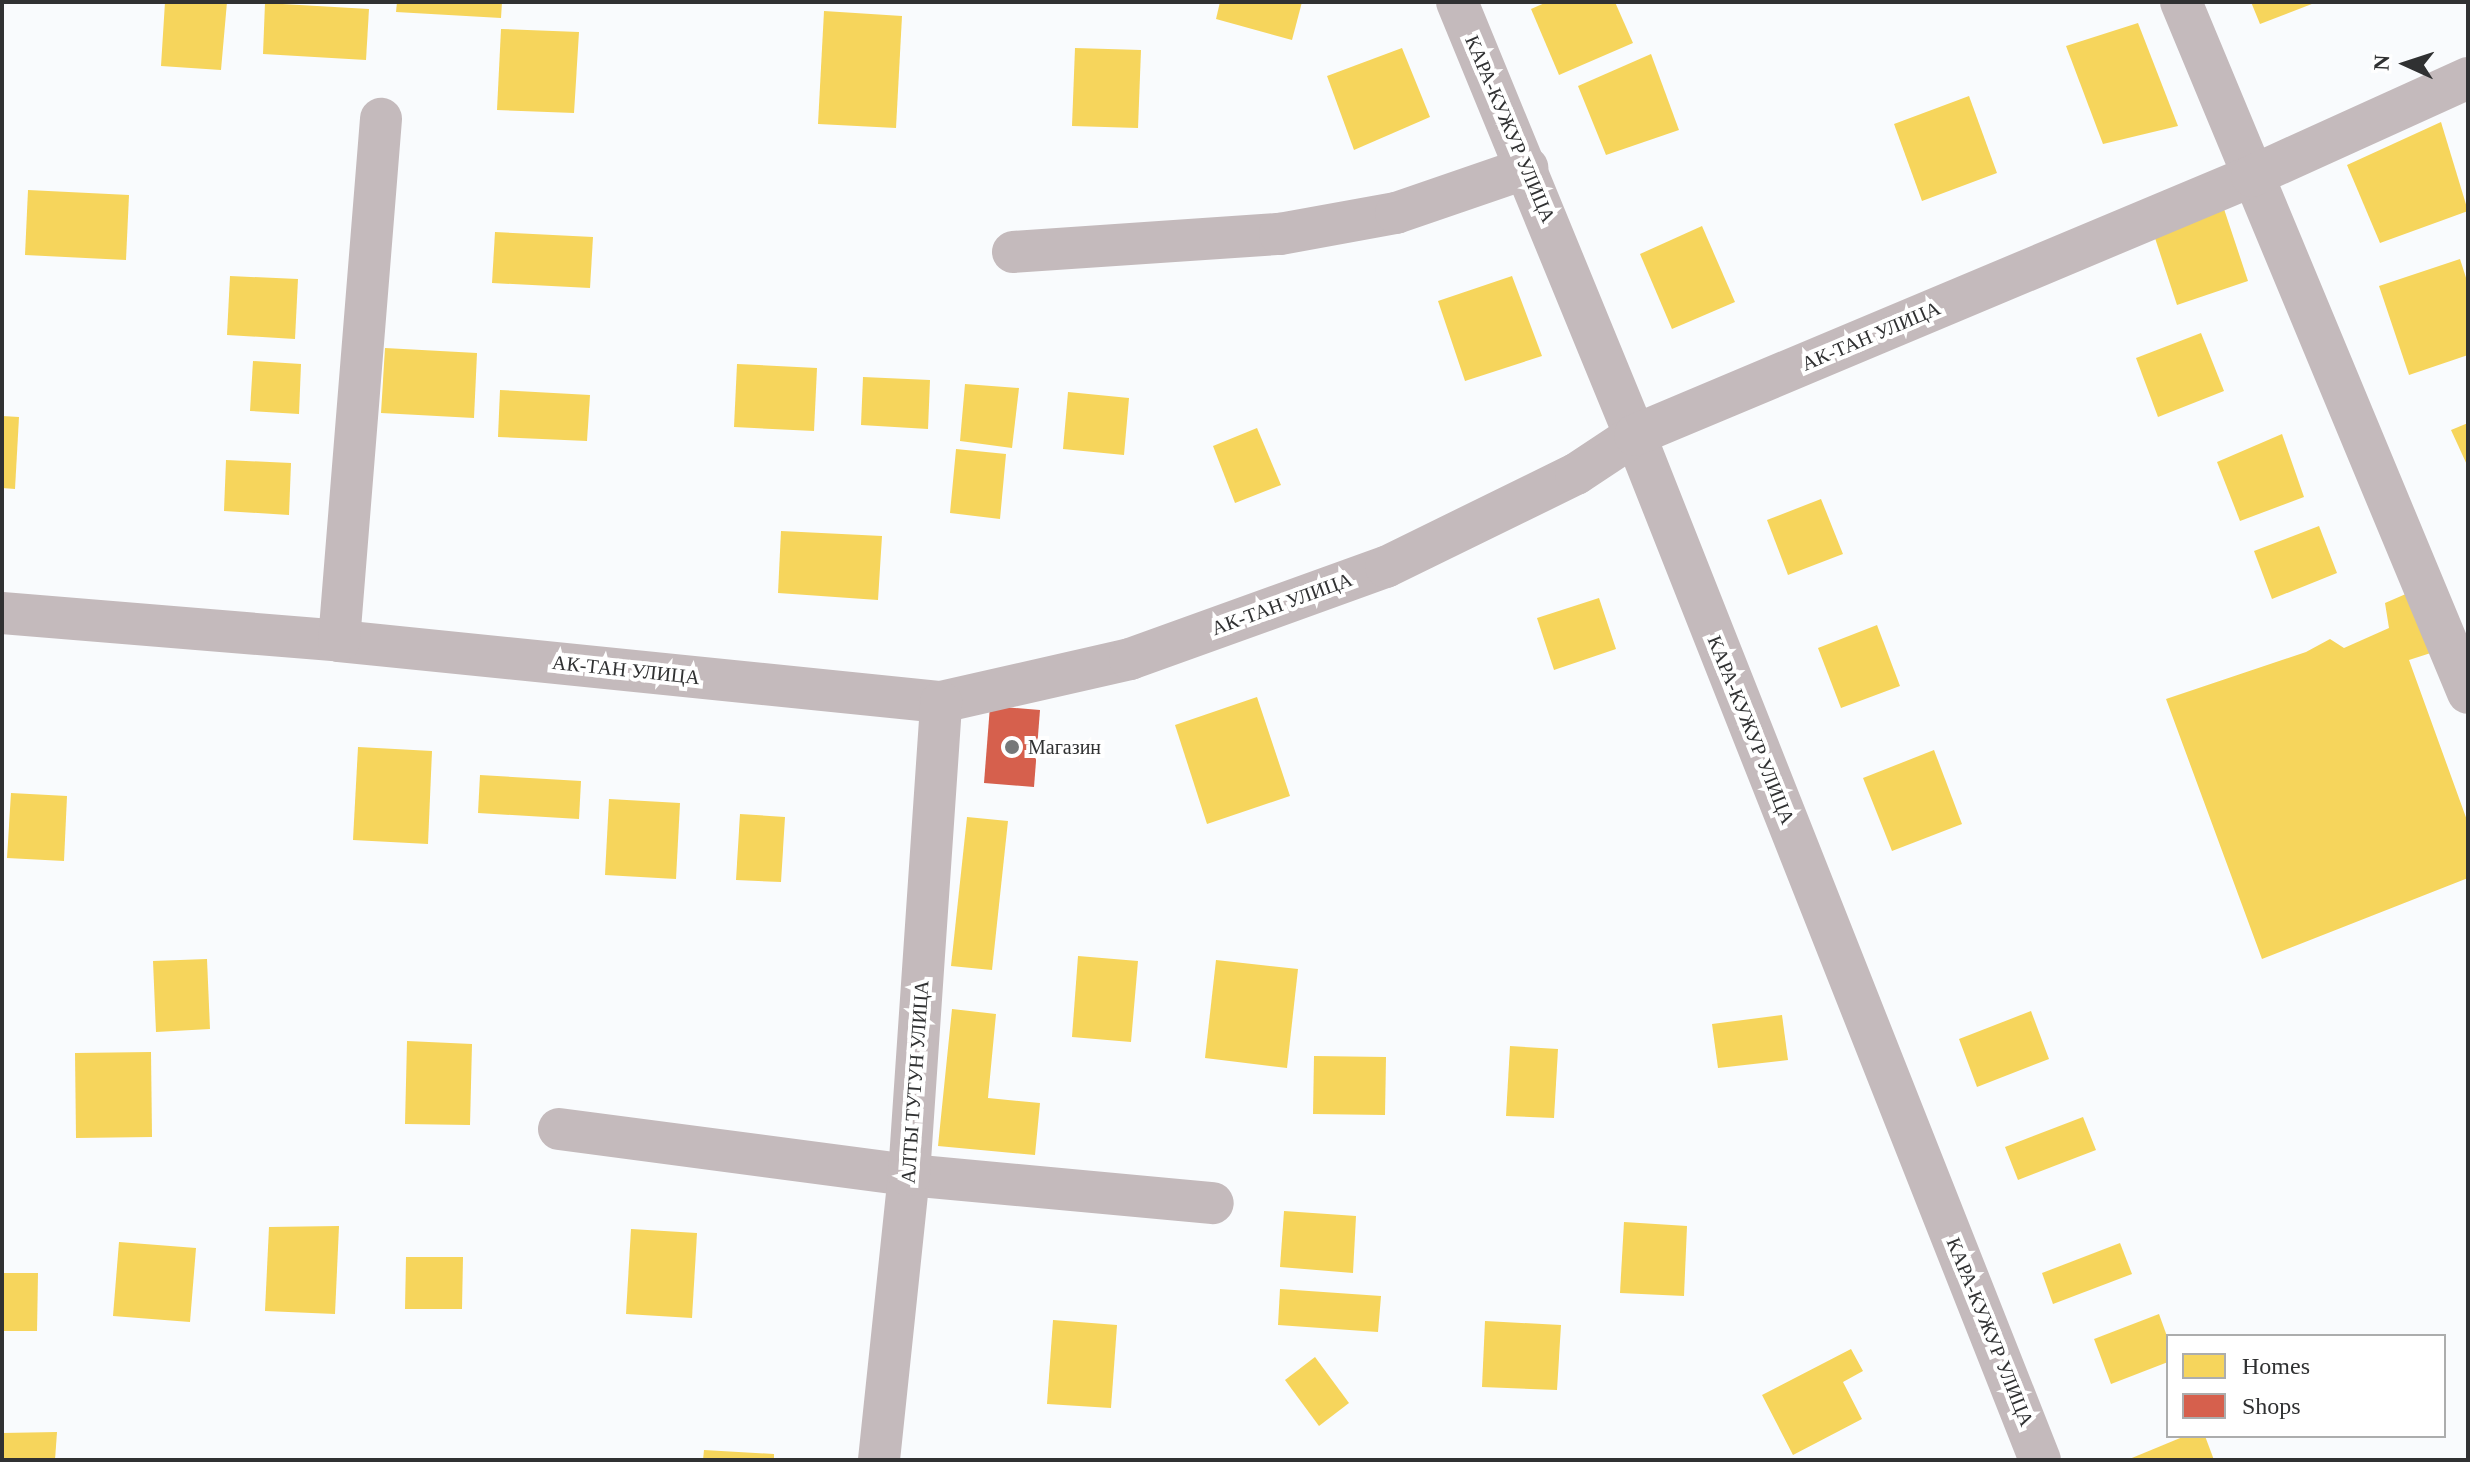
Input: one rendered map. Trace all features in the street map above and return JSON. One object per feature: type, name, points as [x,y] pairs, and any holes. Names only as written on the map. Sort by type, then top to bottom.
[{"type":"street","name":"КАРА-КУЖУР УЛИЦА","points":[[1457,2],[1635,435],[2040,1460]]},
{"type":"street","points":[[2181,2],[2468,693]]},
{"type":"street","name":"АК-ТАН УЛИЦА","points":[[2,613],[339,641],[941,702],[1130,659],[1386,567],[1576,474],[1635,435],[2252,176],[2468,78]]},
{"type":"street","points":[[339,641],[381,119]]},
{"type":"street","points":[[1013,252],[1280,234],[1396,213],[1527,168]]},
{"type":"street","name":"АЛТЫ ТУТУН УЛИЦА","points":[[879,1460],[909,1175],[941,702]]},
{"type":"street","points":[[559,1129],[909,1175],[1213,1203]]},
{"type":"building: Homes","points":[[165,2],[227,2],[221,70],[161,66]]},
{"type":"building: Homes","points":[[397,2],[502,2],[501,18],[396,12]]},
{"type":"building: Homes","points":[[1220,2],[1302,2],[1292,40],[1216,19]]},
{"type":"building: Homes","points":[[1547,2],[1615,2],[1633,43],[1559,75],[1531,9]]},
{"type":"building: Homes","points":[[2251,2],[2317,2],[2260,24]]},
{"type":"building: Homes","points":[[265,3],[369,9],[366,60],[263,54]]},
{"type":"building: Homes","points":[[824,11],[902,16],[896,128],[818,124]]},
{"type":"building: Homes","points":[[2138,23],[2178,126],[2103,144],[2066,46]]},
{"type":"building: Homes","points":[[501,29],[579,32],[574,113],[497,110]]},
{"type":"building: Homes","points":[[1075,48],[1141,50],[1138,128],[1072,126]]},
{"type":"building: Homes","points":[[1402,48],[1430,117],[1354,150],[1327,76]]},
{"type":"building: Homes","points":[[1651,54],[1679,130],[1606,155],[1578,86]]},
{"type":"building: Homes","points":[[1969,96],[1997,173],[1922,201],[1894,124]]},
{"type":"building: Homes","points":[[2441,122],[2468,211],[2380,243],[2347,165]]},
{"type":"building: Homes","points":[[28,190],[129,195],[126,260],[25,255]]},
{"type":"building: Homes","points":[[2224,209],[2248,281],[2177,305],[2155,238]]},
{"type":"building: Homes","points":[[1702,226],[1735,302],[1672,329],[1640,254]]},
{"type":"building: Homes","points":[[495,232],[593,237],[590,288],[492,283]]},
{"type":"building: Homes","points":[[2460,259],[2468,284],[2468,355],[2409,375],[2379,286]]},
{"type":"building: Homes","points":[[230,276],[298,279],[295,339],[227,335]]},
{"type":"building: Homes","points":[[1512,276],[1542,356],[1465,381],[1438,301]]},
{"type":"building: Homes","points":[[2201,333],[2224,391],[2158,417],[2136,358]]},
{"type":"building: Homes","points":[[385,348],[477,353],[474,418],[381,413]]},
{"type":"building: Homes","points":[[253,361],[301,364],[299,414],[250,411]]},
{"type":"building: Homes","points":[[737,364],[817,368],[814,431],[734,427]]},
{"type":"building: Homes","points":[[863,377],[930,380],[928,429],[861,425]]},
{"type":"building: Homes","points":[[965,384],[1019,388],[1012,448],[960,441]]},
{"type":"building: Homes","points":[[500,390],[590,395],[587,441],[498,437]]},
{"type":"building: Homes","points":[[1068,392],[1129,398],[1124,455],[1063,449]]},
{"type":"building: Homes","points":[[2,416],[19,417],[15,489],[2,488]]},
{"type":"building: Homes","points":[[2468,423],[2468,467],[2451,430]]},
{"type":"building: Homes","points":[[1257,428],[1281,485],[1235,503],[1213,446]]},
{"type":"building: Homes","points":[[2282,434],[2304,497],[2240,521],[2217,462]]},
{"type":"building: Homes","points":[[956,449],[1006,454],[1000,519],[950,513]]},
{"type":"building: Homes","points":[[226,460],[291,463],[289,515],[224,511]]},
{"type":"building: Homes","points":[[1821,499],[1843,554],[1788,575],[1767,520]]},
{"type":"building: Homes","points":[[2319,526],[2337,573],[2272,599],[2254,551]]},
{"type":"building: Homes","points":[[781,531],[882,536],[878,600],[778,593]]},
{"type":"building: Homes","points":[[2415,590],[2440,650],[2409,660],[2468,823],[2468,878],[2262,959],[2166,699],[2306,652],[2330,639],[2344,648],[2389,628],[2385,603]]},
{"type":"building: Homes","points":[[1599,598],[1616,649],[1554,670],[1537,618]]},
{"type":"building: Homes","points":[[1877,625],[1900,686],[1841,708],[1818,648]]},
{"type":"building: Homes","points":[[1257,697],[1290,796],[1207,824],[1175,725]]},
{"type":"building: Homes","points":[[358,747],[432,751],[428,844],[353,840]]},
{"type":"building: Homes","points":[[1934,750],[1962,824],[1892,851],[1863,778]]},
{"type":"building: Homes","points":[[480,775],[581,781],[579,819],[478,813]]},
{"type":"building: Homes","points":[[11,793],[67,796],[64,861],[7,858]]},
{"type":"building: Homes","points":[[609,799],[680,803],[676,879],[605,875]]},
{"type":"building: Homes","points":[[740,814],[785,817],[781,882],[736,880]]},
{"type":"building: Homes","points":[[967,817],[1008,821],[992,970],[951,966]]},
{"type":"building: Homes","points":[[1078,956],[1138,961],[1131,1042],[1072,1037]]},
{"type":"building: Homes","points":[[207,959],[210,1029],[156,1032],[153,961]]},
{"type":"building: Homes","points":[[1216,960],[1298,969],[1287,1068],[1205,1058]]},
{"type":"building: Homes","points":[[952,1009],[996,1014],[988,1098],[1040,1103],[1035,1155],[938,1146]]},
{"type":"building: Homes","points":[[2031,1011],[2049,1059],[1977,1087],[1959,1039]]},
{"type":"building: Homes","points":[[1782,1015],[1788,1060],[1718,1068],[1712,1024]]},
{"type":"building: Homes","points":[[407,1041],[472,1044],[470,1125],[405,1124]]},
{"type":"building: Homes","points":[[1510,1046],[1558,1049],[1554,1118],[1506,1116]]},
{"type":"building: Homes","points":[[151,1052],[152,1137],[76,1138],[75,1053]]},
{"type":"building: Homes","points":[[1314,1056],[1386,1057],[1385,1115],[1313,1114]]},
{"type":"building: Homes","points":[[2083,1117],[2096,1150],[2018,1180],[2005,1147]]},
{"type":"building: Homes","points":[[1284,1211],[1356,1216],[1353,1273],[1280,1267]]},
{"type":"building: Homes","points":[[1624,1222],[1687,1226],[1684,1296],[1620,1293]]},
{"type":"building: Homes","points":[[339,1226],[335,1314],[265,1311],[269,1227]]},
{"type":"building: Homes","points":[[631,1229],[697,1233],[692,1318],[626,1314]]},
{"type":"building: Homes","points":[[119,1242],[196,1248],[190,1322],[113,1316]]},
{"type":"building: Homes","points":[[2120,1243],[2132,1274],[2053,1304],[2042,1273]]},
{"type":"building: Homes","points":[[406,1257],[463,1257],[462,1309],[405,1309]]},
{"type":"building: Homes","points":[[2,1273],[38,1273],[37,1331],[2,1331]]},
{"type":"building: Homes","points":[[1280,1289],[1381,1296],[1378,1332],[1278,1325]]},
{"type":"building: Homes","points":[[2159,1314],[2166,1334],[2166,1363],[2111,1384],[2094,1339]]},
{"type":"building: Homes","points":[[1053,1320],[1117,1325],[1111,1408],[1047,1404]]},
{"type":"building: Homes","points":[[1485,1321],[1561,1325],[1557,1390],[1482,1387]]},
{"type":"building: Homes","points":[[1851,1349],[1863,1371],[1843,1382],[1862,1419],[1793,1455],[1762,1395]]},
{"type":"building: Homes","points":[[1315,1357],[1349,1403],[1319,1426],[1285,1380]]},
{"type":"building: Homes","points":[[57,1432],[55,1460],[2,1460],[2,1433]]},
{"type":"building: Homes","points":[[2180,1438],[2206,1438],[2214,1460],[2127,1460]]},
{"type":"building: Homes","points":[[704,1450],[774,1454],[774,1460],[703,1460]]},
{"type":"building: Shops","name":"Магазин","points":[[990,706],[1040,710],[1034,787],[984,783]]},
{"type":"place","name":"Магазин","points":[[1012,747]]}]
